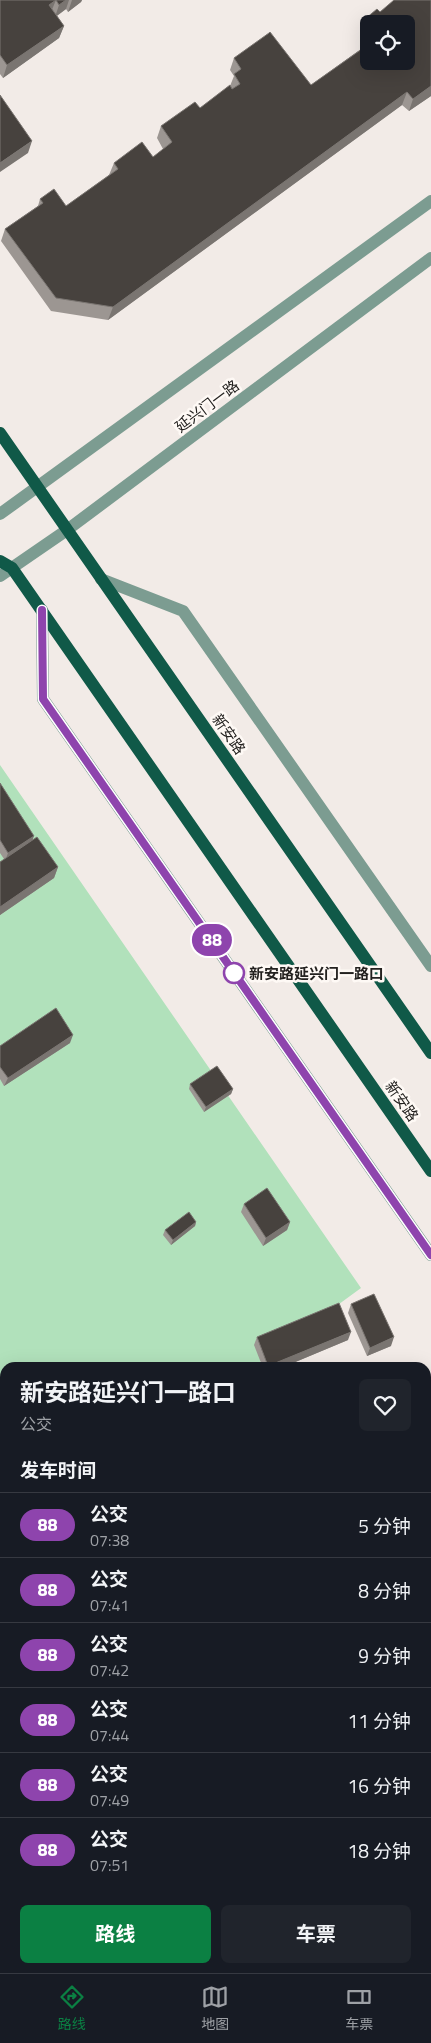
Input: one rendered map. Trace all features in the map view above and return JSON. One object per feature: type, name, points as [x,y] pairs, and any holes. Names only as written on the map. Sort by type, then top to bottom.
[{"type":"main road","name":"新安路","points":[[0,433],[431,1053]]},
{"type":"main road","name":"新安路","points":[[0,561],[12,568],[42,610],[431,1171]]},
{"type":"street","points":[[0,514],[431,202]]},
{"type":"street","name":"延兴门一路","points":[[0,576],[67,530],[431,258]]},
{"type":"street","points":[[101,578],[183,611],[431,966]]},
{"type":"street","points":[[42,610],[43,699],[431,1255]]},
{"type":"green space","points":[[0,765],[361,1288],[260,1362],[0,1362]]},
{"type":"building","points":[[0,0],[56,0],[49,5],[64,26],[7,65],[0,55]]},
{"type":"building","points":[[56,0],[66,0],[59,5]]},
{"type":"building","points":[[394,0],[431,0],[431,86],[413,99],[407,92],[113,307],[56,298],[5,229],[43,203],[40,199],[54,189],[66,206],[118,169],[114,163],[142,142],[153,157],[172,142],[161,126],[195,102],[200,108],[230,85],[232,89],[240,84],[234,74],[241,69],[234,58],[270,32],[311,85],[360,50],[360,70],[415,70],[415,15],[370,15],[377,9],[380,12]]},
{"type":"building","points":[[0,95],[32,141],[0,163]]},
{"type":"building","points":[[0,783],[34,836],[8,853],[0,840]]},
{"type":"building","points":[[37,837],[58,867],[0,907],[0,862]]},
{"type":"building","points":[[56,1008],[73,1035],[8,1078],[0,1067],[0,1046]]},
{"type":"building","points":[[217,1066],[233,1089],[206,1107],[190,1084]]},
{"type":"building","points":[[267,1188],[290,1222],[266,1238],[244,1204]]},
{"type":"building","points":[[189,1212],[196,1222],[173,1240],[165,1230]]},
{"type":"building","points":[[374,1294],[394,1337],[370,1348],[351,1304]]},
{"type":"building","points":[[339,1303],[351,1332],[278,1362],[266,1362],[257,1337]]},
{"type":"bus line","name":"88","points":[[42,610],[43,699],[431,1255]]},
{"type":"place","name":"新安路延兴门一路口","points":[[234,973]]}]
